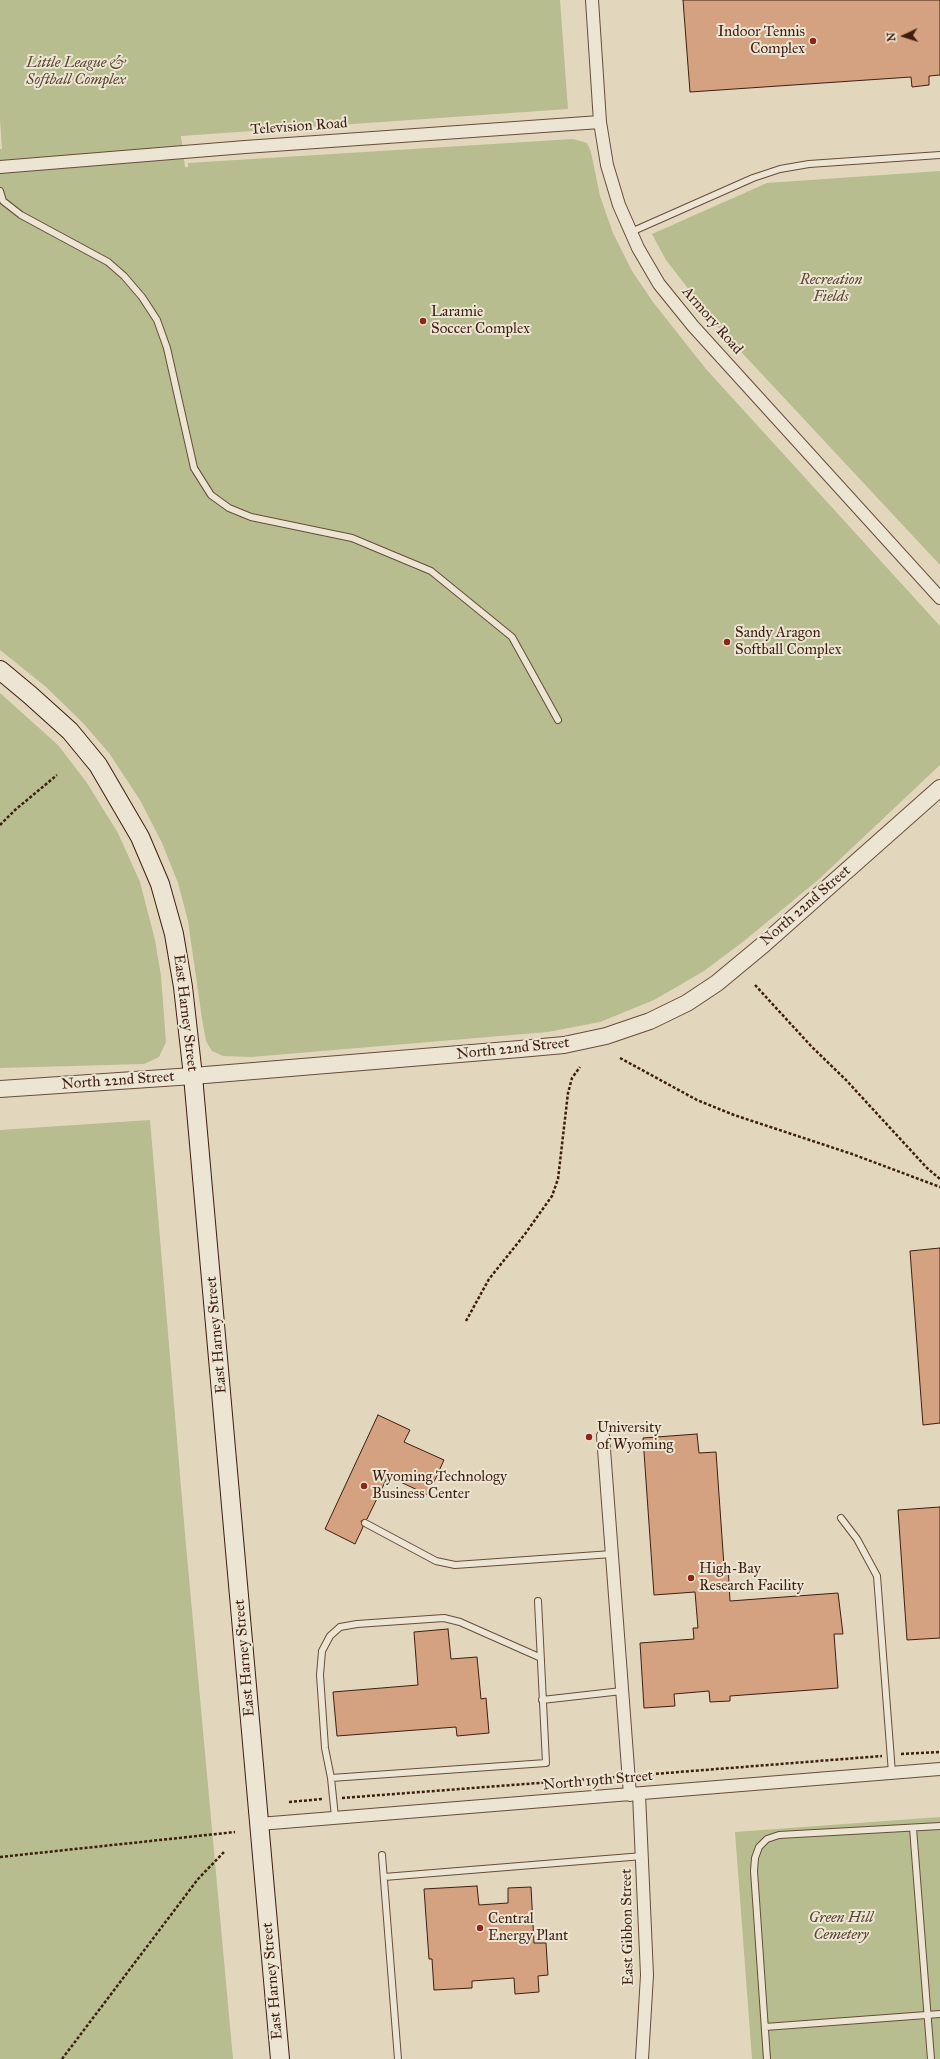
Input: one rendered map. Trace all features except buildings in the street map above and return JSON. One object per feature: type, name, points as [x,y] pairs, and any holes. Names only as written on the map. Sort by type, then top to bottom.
[{"type":"main road","name":"East Harney Street","points":[[0,670],[70,731],[98,765],[140,837],[160,884],[174,934],[183,986],[193,1076],[280,2059]]},
{"type":"street","name":"Armory Road","points":[[592,0],[600,122],[607,166],[619,205],[631,232],[659,284],[693,326],[940,598]]},
{"type":"street","name":"Television Road","points":[[0,166],[600,122]]},
{"type":"street","name":"North 22nd Street","points":[[0,1089],[193,1076],[564,1045],[606,1036],[650,1021],[686,1003],[717,983],[764,944],[940,788]]},
{"type":"street","name":"East Gibbon Street","points":[[602,1436],[622,1691],[642,1856],[647,1975],[642,2059]]},
{"type":"street","name":"North 19th Street","points":[[259,1824],[940,1769]]},
{"type":"lane","points":[[631,232],[767,172],[810,164],[940,155]]},
{"type":"lane","points":[[0,191],[3,200],[21,215],[108,262],[124,276],[142,297],[157,320],[167,348],[194,468],[211,495],[229,508],[251,517],[352,538],[431,571],[512,637],[558,720]]},
{"type":"lane","points":[[841,1518],[857,1539],[877,1576],[892,1773]]},
{"type":"lane","points":[[365,1523],[436,1561],[455,1565],[612,1554]]},
{"type":"lane","points":[[331,1778],[546,1763],[538,1601]]},
{"type":"lane","points":[[335,1817],[331,1778],[325,1748],[320,1675],[322,1651],[330,1636],[340,1627],[357,1624],[444,1618],[460,1622],[540,1657]]},
{"type":"lane","points":[[542,1700],[622,1691]]},
{"type":"lane","points":[[768,2059],[754,1871],[755,1858],[759,1848],[767,1840],[779,1835],[940,1826]]},
{"type":"lane","points":[[913,1828],[931,2059]]},
{"type":"lane","points":[[382,1855],[398,2059]]},
{"type":"lane","points":[[384,1877],[642,1856]]},
{"type":"lane","points":[[765,2027],[940,2014]]},
{"type":"path","points":[[0,825],[15,810],[57,775]]},
{"type":"path","points":[[755,985],[811,1046],[846,1080],[927,1168],[940,1179]]},
{"type":"path","points":[[620,1058],[705,1103],[734,1115],[852,1154],[940,1187]]},
{"type":"path","points":[[466,1321],[489,1279],[526,1234],[552,1196],[558,1178],[568,1093],[572,1078],[580,1067]]},
{"type":"path","points":[[0,1857],[235,1832]]},
{"type":"path","points":[[62,2059],[193,1885],[225,1851]]},
{"type":"green space","name":"Little League & Softball Complex","points":[[0,0],[560,0],[568,109],[181,136],[185,167],[188,167],[188,163],[573,139],[587,143],[591,152],[600,196],[613,233],[632,271],[653,302],[706,369],[940,626],[940,765],[818,880],[744,941],[704,971],[654,1000],[600,1022],[548,1032],[251,1057],[223,1056],[212,1051],[206,1041],[188,921],[178,883],[162,843],[140,800],[109,753],[83,723],[45,686],[0,650],[0,149],[2,149],[0,119]]},
{"type":"green space","name":"Recreation Fields","points":[[940,171],[940,565],[717,326],[666,260],[652,234],[767,183]]},
{"type":"green space","points":[[0,693],[58,745],[87,783],[118,833],[140,882],[155,940],[161,976],[166,1042],[159,1057],[144,1064],[0,1068]]},
{"type":"green space","points":[[150,1120],[185,1534],[233,2059],[0,2059],[0,1130]]},
{"type":"green space","name":"Green Hill Cemetery","points":[[940,1817],[940,2059],[752,2059],[735,1832]]},
{"type":"place","name":"Indoor Tennis Complex","points":[[813,41]]},
{"type":"place","name":"Laramie Soccer Complex","points":[[423,321]]},
{"type":"place","name":"Sandy Aragon Softball Complex","points":[[727,642]]},
{"type":"place","name":"University of Wyoming","points":[[589,1437]]},
{"type":"place","name":"Wyoming Technology Business Center","points":[[364,1486]]},
{"type":"place","name":"High-Bay Research Facility","points":[[691,1578]]},
{"type":"place","name":"Central Energy Plant","points":[[480,1928]]}]
